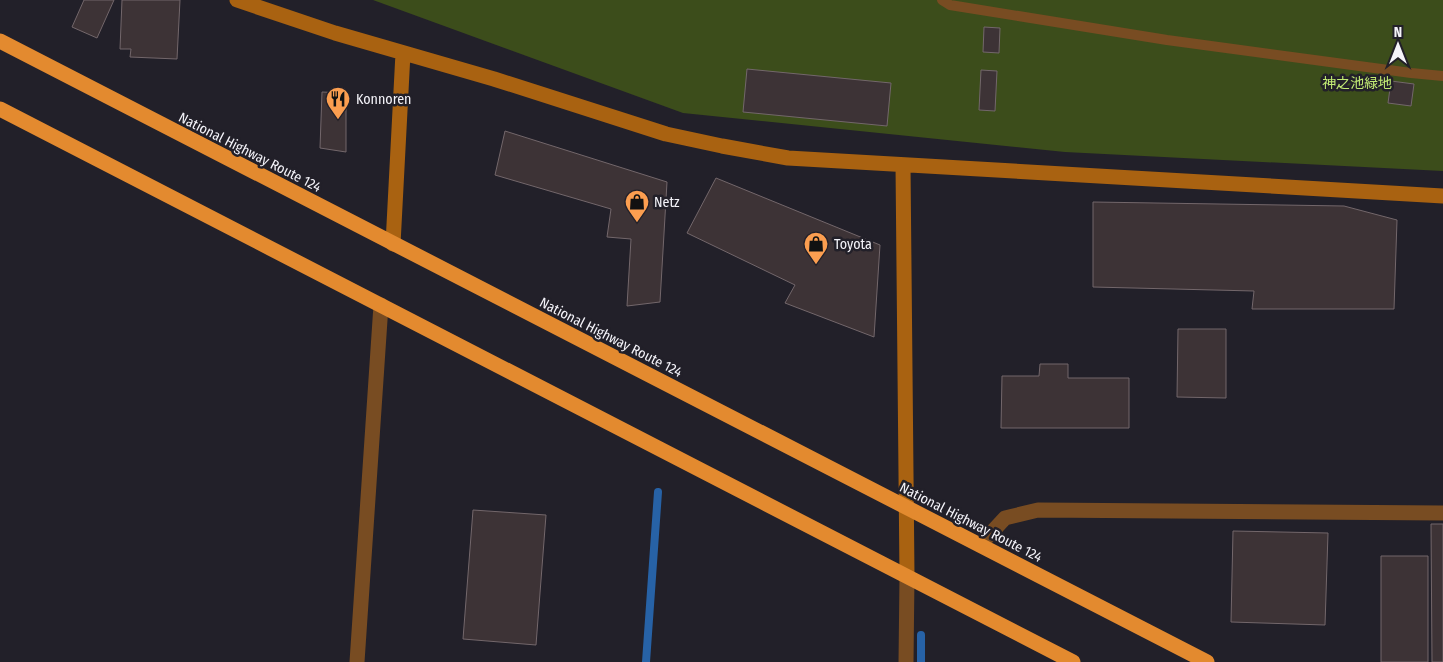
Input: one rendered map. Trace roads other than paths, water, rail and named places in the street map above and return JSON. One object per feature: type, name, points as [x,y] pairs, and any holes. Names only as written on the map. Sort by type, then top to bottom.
[{"type":"highway","name":"National Highway Route 124","points":[[0,41],[1207,662]]},
{"type":"highway","points":[[0,109],[1073,662]]},
{"type":"street","points":[[237,0],[334,33],[494,79],[666,134],[788,158],[1443,196]]},
{"type":"street","points":[[393,244],[403,53]]},
{"type":"street","points":[[903,165],[907,576],[906,662]]},
{"type":"street","points":[[357,662],[380,305]]},
{"type":"street","points":[[980,545],[1005,518],[1038,510],[1443,513]]},
{"type":"lane","points":[[942,0],[950,5],[1157,38],[1443,76]]},
{"type":"waterway","points":[[646,662],[658,492]]},
{"type":"waterway","points":[[921,635],[921,662]]},
{"type":"place","name":"Konnoren","points":[[338,120]]},
{"type":"place","name":"Netz","points":[[637,223]]},
{"type":"place","name":"Toyota","points":[[816,265]]},
{"type":"park label","name":"神之池緑地","points":[[1357,83]]}]
